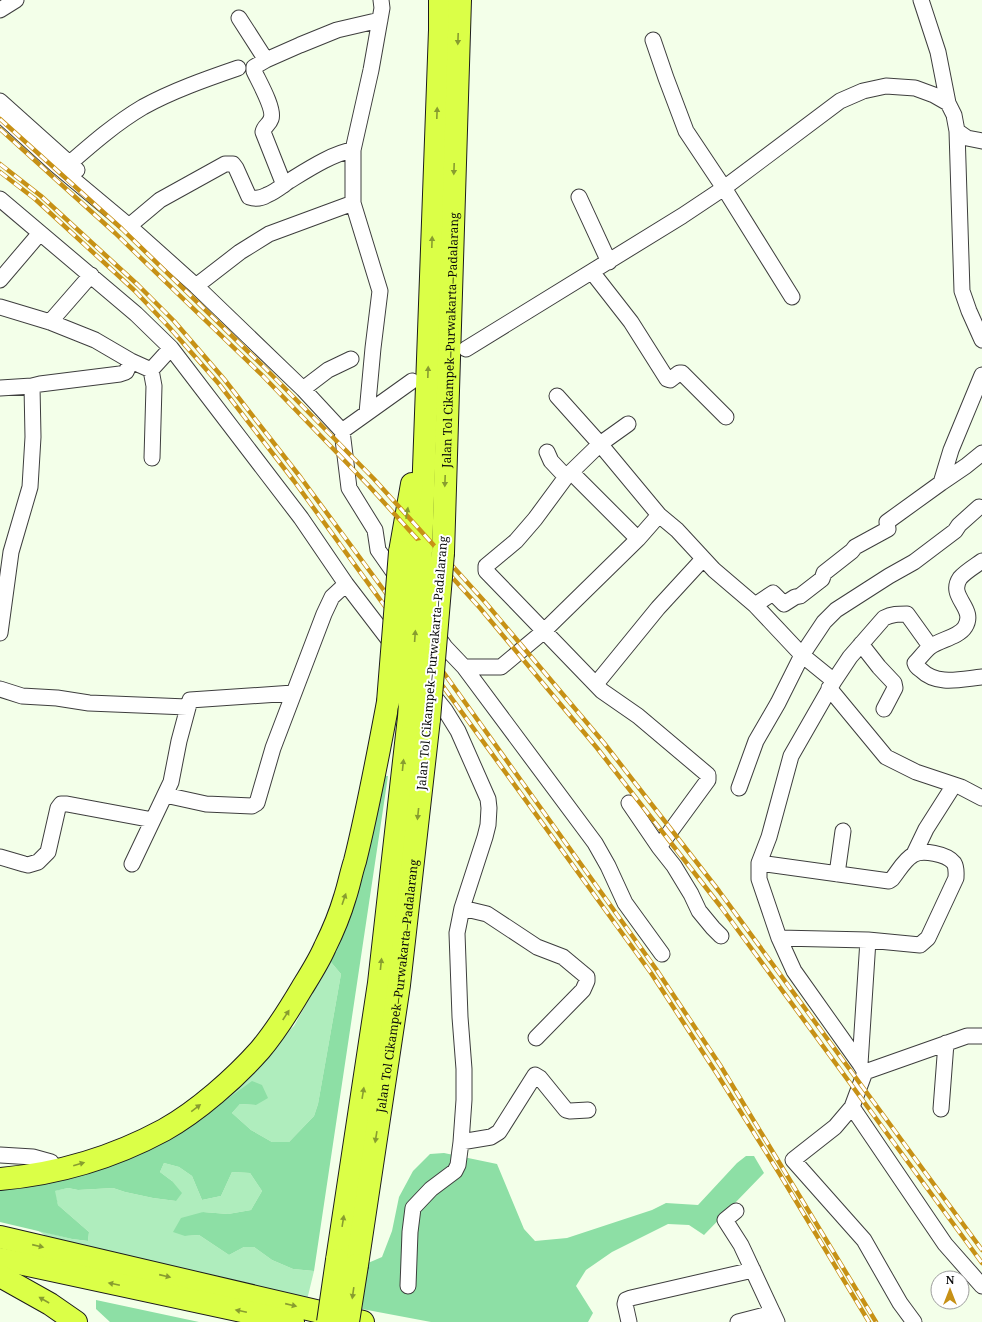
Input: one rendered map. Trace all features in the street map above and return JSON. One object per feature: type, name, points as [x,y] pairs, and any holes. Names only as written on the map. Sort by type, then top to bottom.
[{"type":"highway","name":"Jalan Tol Cikampek–Purwakarta–Padalarang","points":[[419,718],[411,552],[440,38],[440,0]]},
{"type":"highway","name":"Jalan Tol Cikampek–Purwakarta–Padalarang","points":[[328,1322],[347,1262],[399,985],[419,718],[442,553],[460,0]]},
{"type":"highway","points":[[0,1179],[28,1176],[85,1163],[128,1147],[164,1130],[198,1107],[239,1071],[260,1049],[285,1017],[325,948],[345,897],[364,824],[388,702],[411,552]]},
{"type":"highway","points":[[0,1237],[362,1322]]},
{"type":"highway","points":[[0,1259],[293,1322]]},
{"type":"highway","name":"Jalan Tol Cikampek–Purwakarta–Padalarang","points":[[347,1262],[348,1322]]},
{"type":"highway","points":[[0,1276],[50,1304],[76,1322]]},
{"type":"street","points":[[0,10],[16,0]]},
{"type":"street","points":[[367,413],[380,290],[353,203],[353,150],[371,70],[382,8],[381,0]]},
{"type":"street","points":[[921,0],[938,52],[948,104],[954,115],[957,131],[962,291],[982,340]]},
{"type":"street","points":[[239,18],[266,60]]},
{"type":"street","points":[[284,185],[263,132],[264,127],[271,119],[272,112],[254,69],[255,66],[300,44],[337,30],[380,20]]},
{"type":"street","points":[[653,40],[686,131],[724,188],[792,297]]},
{"type":"street","points":[[70,163],[109,130],[144,107],[195,83],[238,68]]},
{"type":"street","points":[[466,349],[609,262],[724,188],[840,101],[863,90],[886,86],[915,88],[934,94],[948,104]]},
{"type":"street","points":[[0,101],[70,163],[131,225],[303,388],[342,431],[349,488],[375,530],[378,550],[445,647],[464,667],[595,843],[608,866],[625,904],[662,954]]},
{"type":"street","points":[[0,114],[66,174],[131,225]]},
{"type":"street","points":[[957,131],[966,138],[982,141]]},
{"type":"street","points":[[131,225],[160,200],[225,164],[233,164],[249,198],[254,199],[267,196],[335,155],[344,151],[353,150]]},
{"type":"street","points":[[579,198],[609,262]]},
{"type":"street","points":[[0,199],[136,314],[171,348],[301,518],[346,584],[444,710],[461,737],[488,800],[488,825],[462,908],[457,933],[460,1017],[464,1069],[464,1100],[458,1165],[455,1171],[431,1189],[413,1208],[410,1232],[408,1286]]},
{"type":"street","points":[[196,286],[240,252],[269,234],[353,203]]},
{"type":"street","points":[[1,276],[40,233]]},
{"type":"street","points":[[592,272],[632,322],[667,379],[670,380],[679,373],[682,373],[726,417]]},
{"type":"street","points":[[50,322],[91,275]]},
{"type":"street","points":[[0,307],[50,322],[95,340],[131,361],[151,370]]},
{"type":"street","points":[[151,370],[171,348]]},
{"type":"street","points":[[303,388],[328,370],[351,359]]},
{"type":"street","points":[[0,388],[32,386],[120,374],[126,372],[131,361]]},
{"type":"street","points":[[151,370],[154,386],[152,458]]},
{"type":"street","points":[[941,483],[951,450],[982,375]]},
{"type":"street","points":[[0,633],[11,552],[30,487],[33,437],[32,386]]},
{"type":"street","points":[[342,431],[367,413],[420,387]]},
{"type":"street","points":[[557,396],[600,444],[659,515],[682,536],[714,570],[756,605],[831,685],[886,757],[916,772],[961,787],[982,798]]},
{"type":"street","points":[[628,424],[600,444],[569,475],[516,541],[486,566],[486,571],[596,684],[608,695],[638,716],[708,775],[708,780],[659,847]]},
{"type":"street","points":[[547,452],[551,461],[569,475],[638,539]]},
{"type":"street","points":[[756,605],[773,593],[784,604],[795,597],[800,596],[822,579],[824,573],[855,547],[888,529],[887,522],[982,453]]},
{"type":"street","points":[[739,788],[756,741],[778,703],[802,655],[824,622],[836,610],[914,562],[955,531],[959,525],[980,508]]},
{"type":"street","points":[[464,667],[501,667],[544,632],[638,539],[659,515]]},
{"type":"street","points":[[596,684],[658,608],[703,559]]},
{"type":"street","points":[[982,561],[961,577],[957,587],[958,595],[968,612],[968,620],[964,629],[930,646],[915,663],[926,676],[942,681],[982,677]]},
{"type":"street","points":[[165,794],[206,804],[252,806],[257,804],[273,748],[293,693],[332,597],[346,584]]},
{"type":"street","points":[[863,1068],[794,971],[779,938],[759,879],[759,863],[769,836],[791,756],[831,685],[861,644],[884,618],[890,615],[907,614],[930,646]]},
{"type":"street","points":[[861,644],[894,683],[895,688],[884,709]]},
{"type":"street","points":[[0,689],[22,696],[58,698],[89,703],[188,707]]},
{"type":"street","points":[[132,864],[171,782],[179,741],[190,700],[293,693]]},
{"type":"street","points":[[759,863],[890,881],[914,854],[926,829],[954,785]]},
{"type":"street","points":[[0,857],[28,865],[38,862],[48,852],[58,808],[61,804],[153,820]]},
{"type":"street","points":[[629,804],[674,866],[691,894],[699,911],[721,936]]},
{"type":"street","points":[[837,874],[843,831]]},
{"type":"street","points":[[779,938],[868,940],[920,945],[928,938],[956,878],[956,868],[953,861],[939,854],[923,852],[914,854]]},
{"type":"street","points":[[462,908],[486,914],[537,947],[563,957],[587,977],[583,990],[536,1038]]},
{"type":"street","points":[[868,940],[863,1068],[852,1107],[835,1127],[793,1160],[864,1240],[900,1303],[914,1322]]},
{"type":"street","points":[[863,1068],[966,1036],[982,1036]]},
{"type":"street","points":[[941,1109],[946,1043]]},
{"type":"street","points":[[461,1142],[491,1137],[499,1132],[535,1075],[540,1078],[566,1110],[588,1110]]},
{"type":"street","points":[[852,1107],[945,1244],[982,1286]]},
{"type":"street","points":[[0,1154],[33,1157],[51,1162]]},
{"type":"street","points":[[736,1211],[725,1220],[741,1245],[754,1270],[775,1318],[738,1322]]},
{"type":"street","points":[[629,1322],[625,1304],[626,1300],[754,1270]]},
{"type":"green space","points":[[379,775],[388,776],[314,1271],[293,1269],[272,1260],[254,1247],[244,1247],[229,1255],[199,1235],[185,1236],[173,1232],[181,1218],[203,1212],[228,1214],[251,1210],[262,1191],[250,1173],[232,1172],[221,1196],[202,1200],[192,1176],[179,1167],[164,1163],[160,1172],[172,1181],[182,1193],[176,1201],[153,1198],[113,1188],[78,1190],[68,1188],[55,1191],[58,1205],[89,1232],[88,1241],[72,1239],[0,1222],[0,1190],[21,1187],[208,1113],[252,1081],[262,1085],[268,1098],[256,1105],[240,1104],[232,1113],[251,1130],[272,1142],[289,1142],[314,1116],[318,1104],[341,974],[330,961]]},
{"type":"green space","points":[[330,961],[341,974],[318,1104],[314,1116],[289,1142],[272,1142],[251,1130],[232,1113],[240,1104],[256,1105],[262,1085],[208,1113],[294,1026]]},
{"type":"green space","points":[[444,1153],[497,1164],[524,1229],[535,1241],[567,1238],[652,1210],[666,1203],[698,1205],[737,1163],[746,1156],[754,1156],[764,1173],[704,1235],[689,1225],[668,1224],[612,1252],[586,1270],[576,1286],[593,1313],[588,1322],[431,1322],[362,1309],[368,1263],[382,1257],[392,1231],[399,1197],[413,1171],[430,1154]]},
{"type":"green space","points":[[164,1163],[179,1167],[192,1176],[202,1200],[221,1196],[232,1172],[250,1173],[262,1191],[251,1210],[228,1214],[203,1212],[185,1236],[199,1235],[229,1255],[244,1247],[254,1247],[272,1260],[293,1269],[314,1271],[307,1300],[57,1243],[37,1230],[72,1239],[88,1241],[89,1232],[58,1205],[54,1191],[68,1188],[78,1190],[113,1188],[153,1198],[176,1201],[172,1181],[160,1172]]},
{"type":"green space","points":[[96,1300],[199,1322],[110,1322],[96,1309]]},
{"type":"railway","points":[[0,119],[122,229],[265,368],[374,479],[485,602],[604,743],[719,891],[982,1250]]},
{"type":"railway","points":[[0,129],[115,233],[262,375],[369,486],[480,608],[597,748],[721,907],[982,1263]]},
{"type":"railway","points":[[0,164],[41,196],[138,285],[174,321],[224,379],[301,478],[411,627],[656,969],[720,1065],[876,1322]]},
{"type":"railway","points":[[0,172],[35,199],[135,291],[219,384],[294,481],[651,973],[779,1173],[869,1322]]}]
